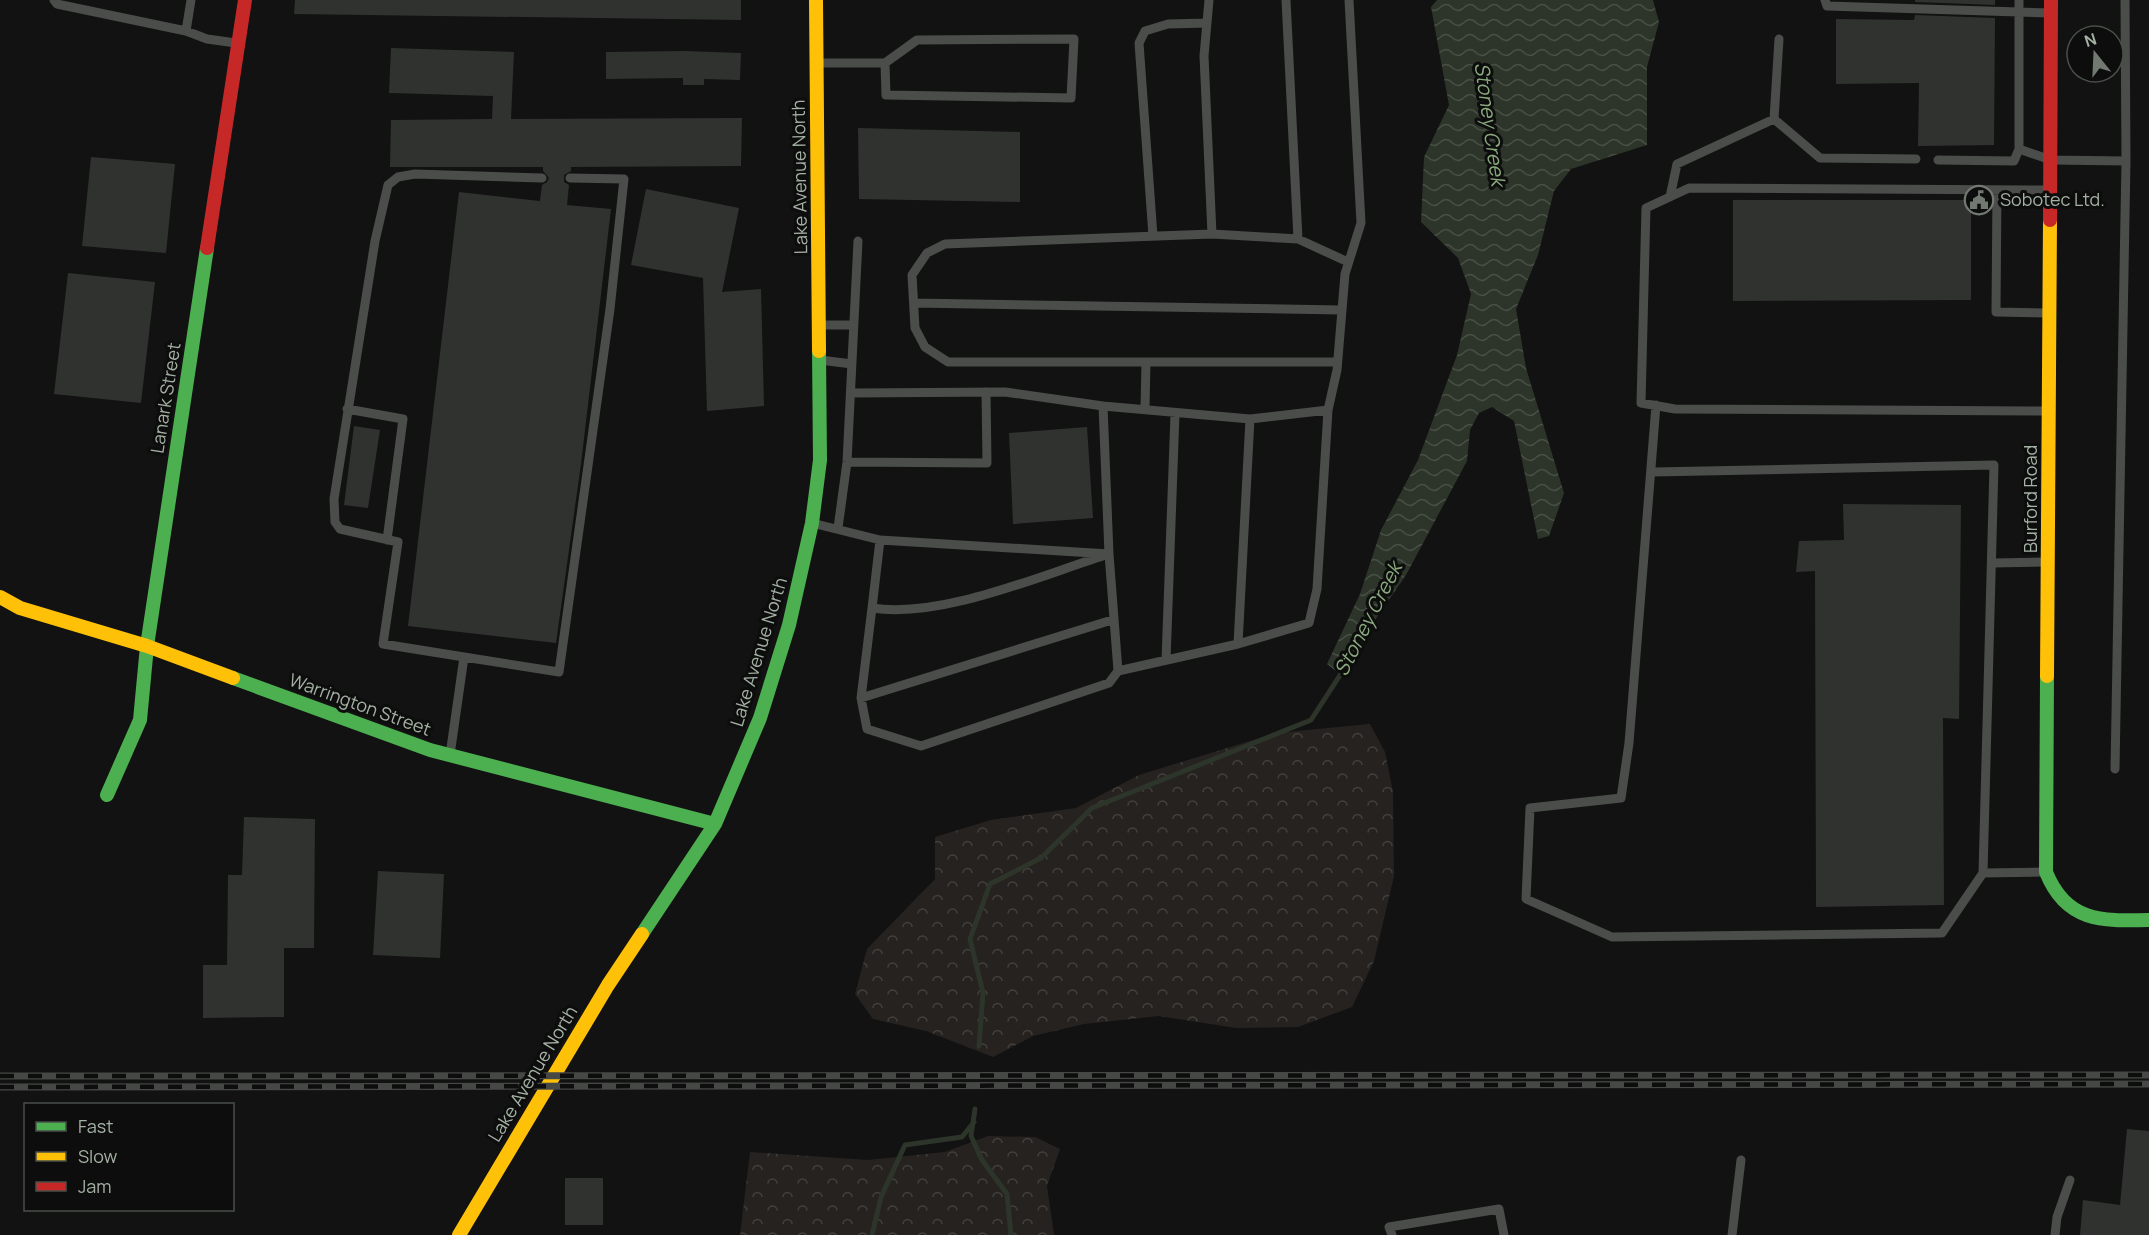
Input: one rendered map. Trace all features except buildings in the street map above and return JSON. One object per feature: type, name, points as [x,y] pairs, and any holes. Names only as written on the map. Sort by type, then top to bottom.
[{"type":"street","name":"Lanark Street","points":[[107,795],[140,720],[147,646],[245,0]]},
{"type":"street","name":"Lake Avenue North","points":[[459,1235],[608,985],[715,824],[760,718],[789,626],[812,523],[820,460],[816,0]]},
{"type":"street","name":"Burford Road","points":[[2051,6],[2046,872],[2051,890],[2064,905],[2085,916],[2149,920]]},
{"type":"street","name":"Warrington Street","points":[[0,597],[20,608],[147,646],[450,755],[715,824]]},
{"type":"lane","points":[[54,0],[57,4],[186,31],[207,39],[238,43]]},
{"type":"lane","points":[[186,31],[191,0]]},
{"type":"lane","points":[[1209,0],[1203,56],[1212,234]]},
{"type":"lane","points":[[1286,0],[1298,239]]},
{"type":"lane","points":[[880,540],[861,698],[867,729],[921,746],[1108,682],[1118,671],[1238,644],[1309,623],[1317,590],[1328,410],[1337,363],[1341,310],[1348,262],[1361,223],[1349,0]]},
{"type":"lane","points":[[1825,0],[1827,6],[2019,12],[2051,6]]},
{"type":"lane","points":[[1938,160],[2014,161],[2019,149],[2019,0]]},
{"type":"lane","points":[[2115,769],[2126,161],[2125,0]]},
{"type":"lane","points":[[1153,236],[1139,43],[1145,31],[1168,24],[1207,23]]},
{"type":"lane","points":[[816,63],[885,63],[917,40],[1074,39],[1071,98],[886,95],[885,63]]},
{"type":"lane","points":[[1774,119],[1779,39]]},
{"type":"lane","points":[[1774,119],[1820,158],[1916,159]]},
{"type":"lane","points":[[1670,197],[1677,164],[1774,119]]},
{"type":"lane","points":[[2019,149],[2051,160],[2126,161]]},
{"type":"lane","points":[[542,178],[415,174],[398,177],[388,185],[375,241],[334,499],[335,522],[340,529],[398,542],[383,644],[559,672],[610,309],[624,179],[570,178]]},
{"type":"lane","points":[[2049,411],[1675,409],[1641,403],[1646,208],[1689,188],[2050,190]]},
{"type":"lane","points":[[1997,190],[1996,312],[2050,313]]},
{"type":"lane","points":[[1337,363],[948,362],[925,348],[915,328],[912,275],[927,253],[945,244],[1212,234],[1298,239],[1348,262]]},
{"type":"lane","points":[[838,528],[847,462],[852,393],[858,241]]},
{"type":"lane","points":[[914,303],[1341,310]]},
{"type":"lane","points":[[820,325],[854,325]]},
{"type":"lane","points":[[820,360],[852,364]]},
{"type":"lane","points":[[1145,408],[1146,362]]},
{"type":"lane","points":[[847,462],[987,463],[986,392]]},
{"type":"lane","points":[[852,393],[1005,392],[1103,406],[1145,408],[1175,414],[1250,419],[1328,410]]},
{"type":"lane","points":[[1653,472],[1994,465],[1983,873],[1942,933],[1612,938],[1526,899],[1530,808],[1621,798],[1629,743],[1653,472],[1656,405]]},
{"type":"lane","points":[[1103,406],[1112,620],[1118,671]]},
{"type":"lane","points":[[347,410],[403,419],[387,540]]},
{"type":"lane","points":[[1166,660],[1175,414]]},
{"type":"lane","points":[[1238,644],[1250,419]]},
{"type":"lane","points":[[812,523],[880,540],[1109,554]]},
{"type":"lane","points":[[872,608],[893,611],[949,605],[1109,554]]},
{"type":"lane","points":[[1992,563],[2048,562]]},
{"type":"lane","points":[[861,698],[1112,620]]},
{"type":"lane","points":[[450,755],[464,657]]},
{"type":"lane","points":[[1983,873],[2046,872]]},
{"type":"lane","points":[[1732,1235],[1741,1160]]},
{"type":"lane","points":[[2055,1235],[2057,1217],[2070,1180]]},
{"type":"lane","points":[[1392,1235],[1389,1227],[1499,1209],[1504,1235]]},
{"type":"green space","points":[[1370,724],[1385,752],[1393,792],[1394,876],[1374,961],[1352,1007],[1298,1027],[1236,1028],[1159,1016],[1084,1024],[1033,1036],[993,1057],[926,1031],[873,1019],[855,994],[867,949],[935,879],[935,837],[991,820],[1076,808],[1139,775],[1276,733]]},
{"type":"green space","points":[[988,1136],[1035,1137],[1060,1149],[1047,1186],[1054,1235],[740,1235],[750,1152],[868,1160],[945,1152]]},
{"type":"water","points":[[1437,0],[1653,0],[1659,22],[1647,67],[1647,145],[1571,169],[1554,191],[1538,255],[1516,309],[1526,368],[1564,493],[1549,536],[1538,539],[1514,421],[1492,407],[1479,413],[1470,430],[1467,461],[1406,575],[1368,630],[1361,651],[1341,675],[1327,664],[1360,594],[1381,530],[1418,460],[1457,355],[1471,294],[1458,258],[1421,222],[1424,157],[1449,105],[1431,7]]},
{"type":"waterway","name":"Stoney Creek","points":[[979,1046],[983,993],[970,939],[990,884],[1041,858],[1092,808],[1311,720],[1344,669]]},
{"type":"waterway","name":"Stoney Creek","points":[[975,1109],[971,1136],[982,1160],[1007,1194],[1011,1235]]},
{"type":"waterway","points":[[872,1235],[881,1197],[905,1145],[962,1137],[974,1122]]},
{"type":"railway","points":[[0,1076],[2149,1075]]},
{"type":"railway","points":[[0,1087],[2149,1084]]},
{"type":"traffic: fast","points":[[107,795],[140,720],[147,646],[207,248]]},
{"type":"traffic: fast","points":[[642,934],[715,824],[760,718],[789,625],[812,523],[820,460],[819,351]]},
{"type":"traffic: fast","points":[[2047,676],[2046,872],[2064,901],[2087,915],[2115,920],[2149,920]]},
{"type":"traffic: fast","points":[[233,678],[430,750],[715,824]]},
{"type":"traffic: slow","points":[[816,0],[819,351]]},
{"type":"traffic: slow","points":[[2047,676],[2050,220]]},
{"type":"traffic: slow","points":[[0,597],[20,608],[147,646],[233,678]]},
{"type":"traffic: slow","points":[[459,1235],[608,985],[642,934]]},
{"type":"traffic: jam","points":[[207,248],[245,0]]},
{"type":"traffic: jam","points":[[2050,220],[2051,0]]},
{"type":"place","name":"Sobotec Ltd.","points":[[1979,200]]}]
